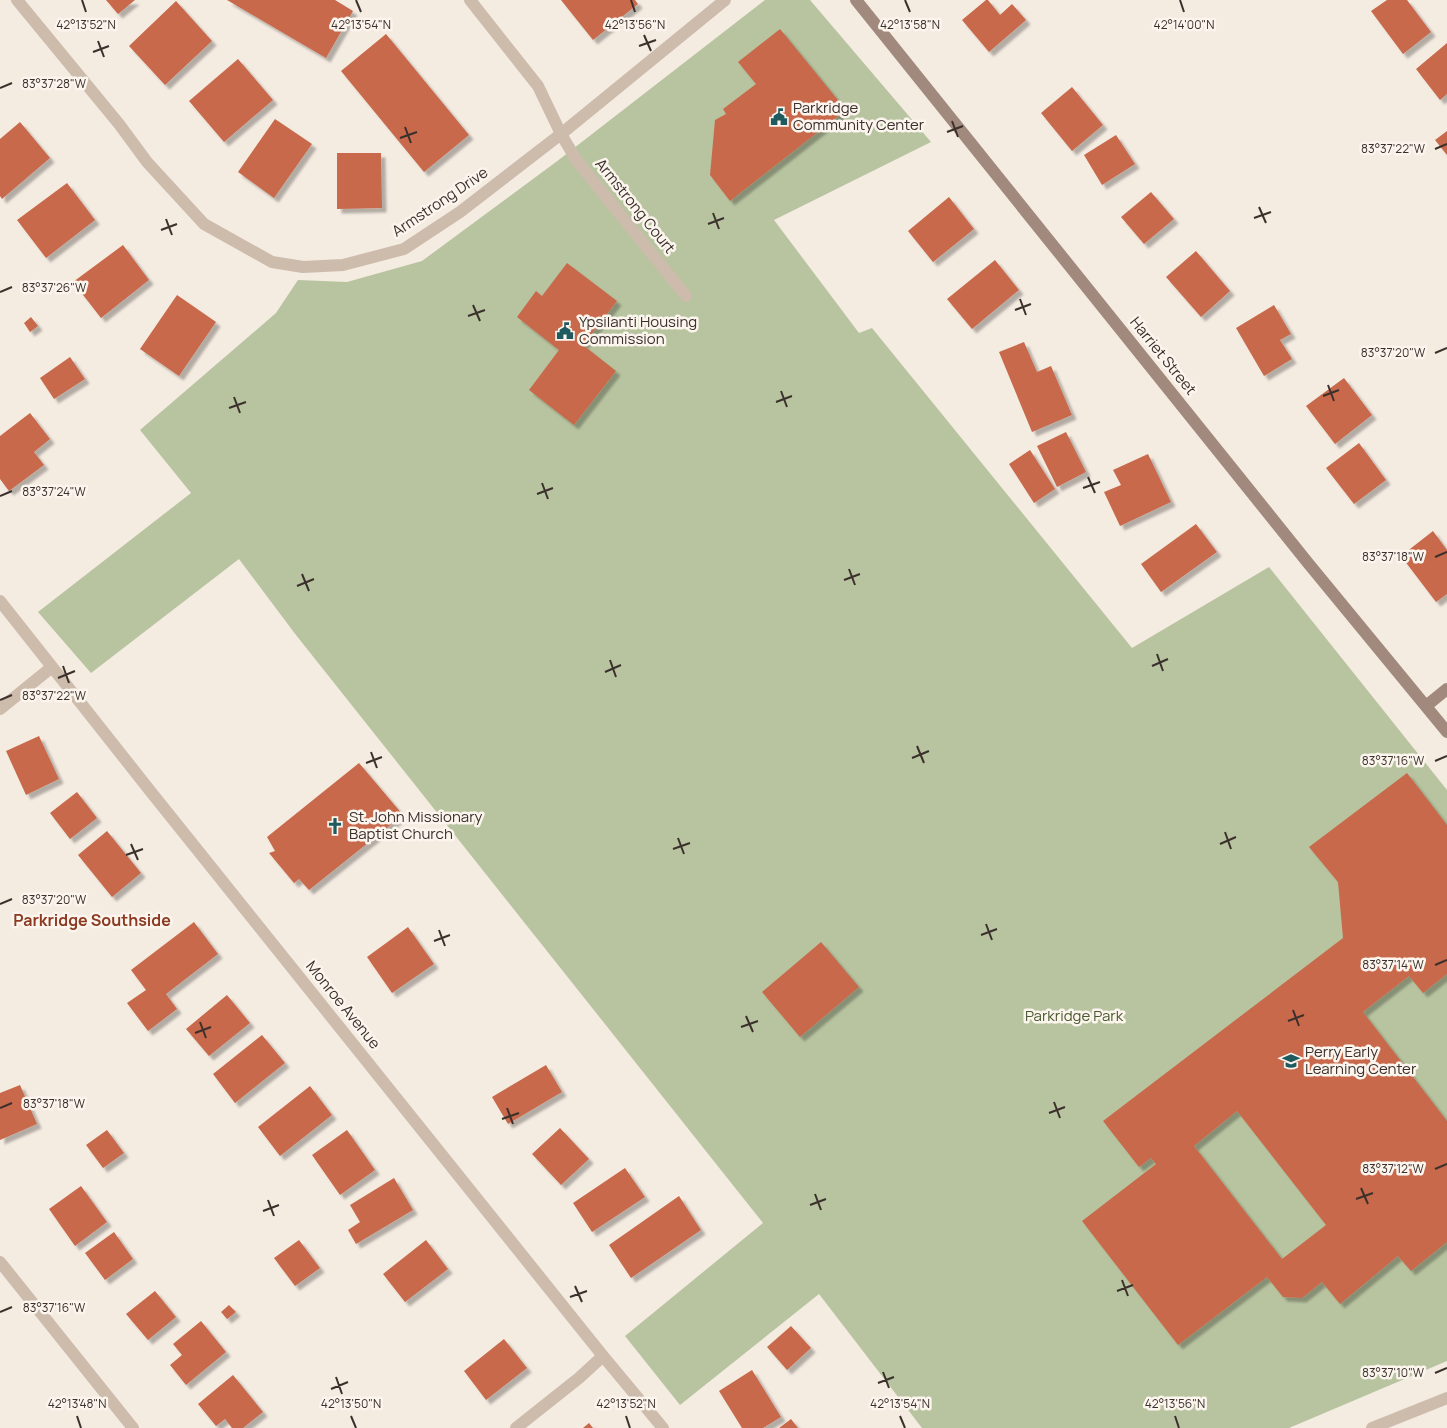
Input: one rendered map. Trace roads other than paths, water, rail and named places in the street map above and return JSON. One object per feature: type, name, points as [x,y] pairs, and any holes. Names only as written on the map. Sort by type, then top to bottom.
[{"type":"street","name":"Armstrong Drive","points":[[17,0],[119,124],[146,162],[204,224],[272,262],[303,267],[343,265],[404,249],[460,212],[561,134],[725,0]]},
{"type":"street","name":"Armstrong Court","points":[[470,0],[538,86],[561,134],[583,167],[686,296]]},
{"type":"street","name":"Harriet Street","points":[[856,0],[1447,732]]},
{"type":"street","name":"Monroe Avenue","points":[[0,601],[603,1356],[663,1428]]},
{"type":"street","points":[[0,709],[52,667]]},
{"type":"street","points":[[1426,706],[1447,690]]},
{"type":"street","points":[[0,1262],[133,1428]]},
{"type":"street","points":[[516,1428],[579,1378],[603,1356]]},
{"type":"street","points":[[1372,1428],[1447,1398]]},
{"type":"place","name":"Parkridge Community Center","points":[[779,117]]},
{"type":"place","name":"Ypsilanti Housing Commission","points":[[565,331]]},
{"type":"place","name":"St. John Missionary Baptist Church","points":[[335,826]]},
{"type":"place","name":"Perry Early Learning Center","points":[[1291,1061]]},
{"type":"district","name":"Parkridge Southside","points":[[92,920]]},
{"type":"park label","name":"Parkridge Park","points":[[1074,1016]]}]
